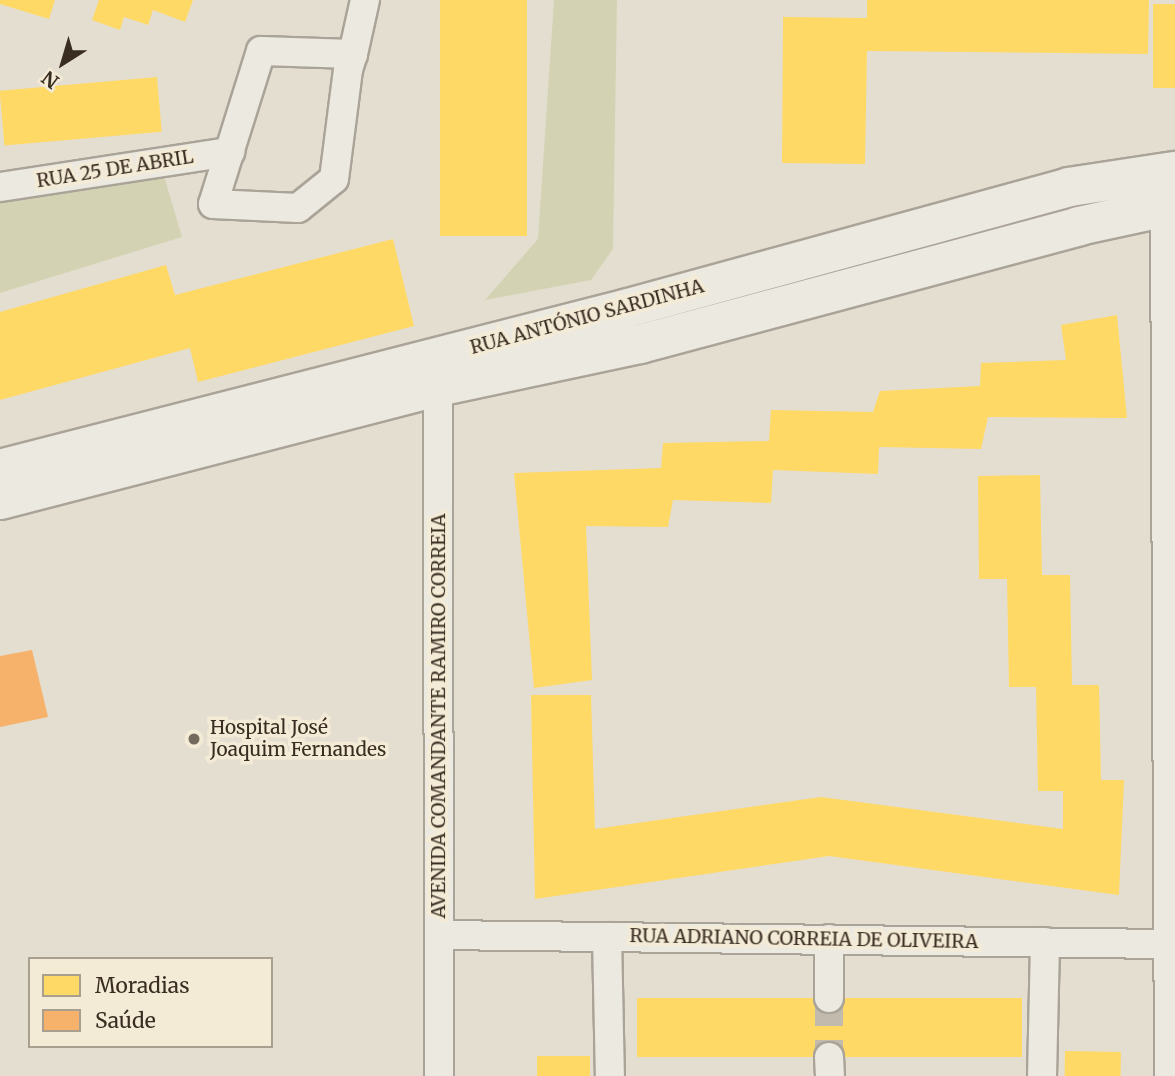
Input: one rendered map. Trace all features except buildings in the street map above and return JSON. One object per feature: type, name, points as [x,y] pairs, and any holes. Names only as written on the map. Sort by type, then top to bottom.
[{"type":"main road","name":"RUA ANTÓNIO SARDINHA","points":[[0,500],[438,371],[1116,177],[1172,194]]},
{"type":"main road","name":"RUA ANTÓNIO SARDINHA","points":[[0,468],[438,371],[640,344],[1172,194]]},
{"type":"street","name":"RUA 25 DE ABRIL","points":[[353,54],[261,51],[213,204],[298,208],[334,179],[353,54],[365,0]]},
{"type":"street","name":"RUA 25 DE ABRIL","points":[[0,187],[230,152]]},
{"type":"street","points":[[1168,1076],[1172,194]]},
{"type":"street","name":"AVENIDA COMANDANTE RAMIRO CORREIA","points":[[438,371],[439,1076]]},
{"type":"street","name":"RUA ADRIANO CORREIA DE OLIVEIRA","points":[[439,934],[1168,944]]},
{"type":"street","points":[[607,937],[610,1076]]},
{"type":"street","points":[[829,939],[829,998]]},
{"type":"street","points":[[1042,1076],[1045,942]]},
{"type":"green space","points":[[554,0],[617,0],[613,249],[591,280],[485,300],[538,239]]},
{"type":"green space","points":[[164,176],[182,237],[0,293],[0,202]]},
{"type":"tunnel","points":[[829,998],[829,1057]]},
{"type":"place","name":"Hospital José Joaquim Fernandes","points":[[194,739]]}]
